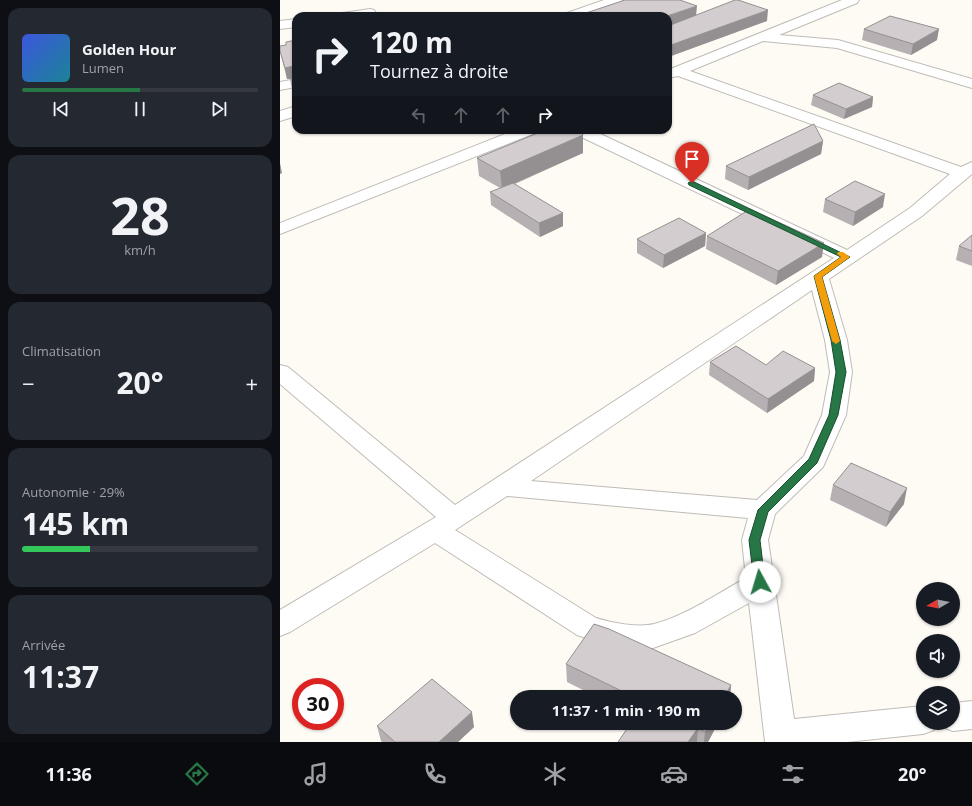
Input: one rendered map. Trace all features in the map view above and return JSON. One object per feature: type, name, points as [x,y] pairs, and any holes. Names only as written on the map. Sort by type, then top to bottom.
[{"type":"street","points":[[366,0],[370,12]]},
{"type":"street","points":[[582,12],[616,0]]},
{"type":"street","points":[[673,73],[853,0]]},
{"type":"street","points":[[280,25],[292,24]]},
{"type":"street","points":[[760,37],[838,44],[972,84]]},
{"type":"street","points":[[673,73],[967,170]]},
{"type":"street","points":[[280,86],[292,84]]},
{"type":"street","points":[[280,116],[292,112]]},
{"type":"street","points":[[280,229],[519,134]]},
{"type":"street","points":[[587,134],[846,257]]},
{"type":"street","points":[[280,624],[503,487],[846,257],[916,212],[967,170]]},
{"type":"street","points":[[818,276],[836,340],[841,372],[834,415],[814,461],[763,510],[755,540],[781,738],[916,721]]},
{"type":"street","points":[[280,372],[444,524],[587,627],[615,636],[653,636],[685,625],[760,582]]},
{"type":"street","points":[[503,487],[763,510]]},
{"type":"street","points":[[960,716],[972,715]]},
{"type":"building","points":[[625,0],[680,0],[697,6],[672,14],[672,12],[589,12]]},
{"type":"building","points":[[735,0],[768,10],[672,45],[672,24]]},
{"type":"building","points":[[890,16],[939,29],[913,44],[864,29]]},
{"type":"building","points":[[292,41],[292,66],[285,68],[280,46],[286,45],[286,42]]},
{"type":"building","points":[[839,83],[873,97],[846,109],[813,95]]},
{"type":"building","points":[[814,124],[823,141],[749,177],[726,166]]},
{"type":"building","points":[[535,134],[583,135],[500,171],[477,158]]},
{"type":"building","points":[[855,181],[885,194],[855,212],[825,199]]},
{"type":"building","points":[[513,183],[563,213],[539,223],[490,192]]},
{"type":"building","points":[[750,209],[824,243],[778,271],[707,236]]},
{"type":"building","points":[[679,218],[706,233],[664,255],[637,239]]},
{"type":"building","points":[[972,235],[972,251],[959,246]]},
{"type":"building","points":[[736,346],[766,365],[783,351],[815,368],[768,399],[710,362]]},
{"type":"building","points":[[851,463],[907,488],[890,512],[833,485]]},
{"type":"building","points":[[594,624],[609,629],[731,685],[728,690],[620,690],[566,664]]},
{"type":"building","points":[[432,679],[472,712],[439,742],[395,742],[377,726]]},
{"type":"building","points":[[626,730],[697,730],[688,742],[618,742]]},
{"type":"slow traffic","points":[[836,341],[818,276],[846,257],[840,254]]},
{"type":"route","points":[[692,183],[846,257],[818,276],[836,340],[841,372],[834,415],[814,461],[763,510],[755,540],[760,582]]}]
